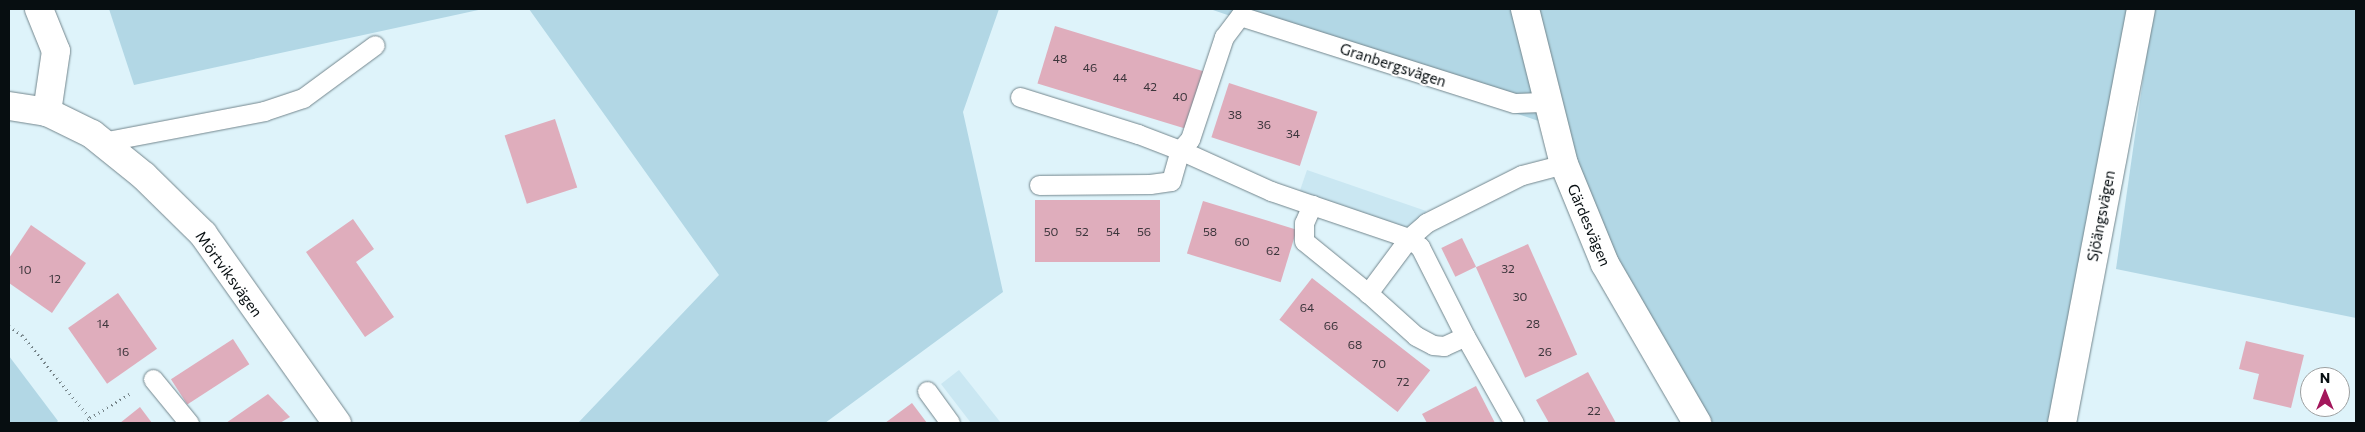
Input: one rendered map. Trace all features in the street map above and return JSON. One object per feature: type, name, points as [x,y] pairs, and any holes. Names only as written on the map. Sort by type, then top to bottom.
[{"type":"street","points":[[39,9],[56,51],[48,112]]},
{"type":"street","name":"Gärdesvägen","points":[[1526,9],[1564,164],[1605,264],[1697,423]]},
{"type":"street","name":"Sjöängsvägen","points":[[2062,423],[2141,9]]},
{"type":"street","name":"Mörtviksvägen","points":[[9,106],[48,112],[92,134],[144,176],[203,234],[335,422]]},
{"type":"lane","name":"Granbergsvägen","points":[[1180,150],[1190,139],[1224,37],[1240,16],[1514,103],[1548,102]]},
{"type":"lane","points":[[102,142],[264,111],[303,98],[374,45]]},
{"type":"lane","points":[[1020,97],[1138,134],[1180,150],[1271,191],[1409,238],[1420,246],[1465,336],[1514,423]]},
{"type":"lane","points":[[1039,186],[1150,184],[1171,181],[1180,150]]},
{"type":"lane","points":[[1368,293],[1409,238],[1426,224],[1522,175],[1564,164]]},
{"type":"lane","points":[[1312,205],[1304,223],[1304,241],[1321,256],[1368,293],[1416,336],[1433,344],[1444,346],[1465,336]]},
{"type":"lane","points":[[153,378],[188,423]]},
{"type":"lane","points":[[927,391],[950,423]]},
{"type":"path","points":[[9,326],[22,335],[90,418]]},
{"type":"path","points":[[84,423],[153,378]]},
{"type":"shaded area","points":[[109,9],[483,9],[134,85]]},
{"type":"shaded area","points":[[529,9],[999,9],[963,112],[1003,292],[825,423],[578,423],[719,275]]},
{"type":"shaded area","points":[[1210,9],[2141,9],[2062,423],[1696,423],[1553,126]]},
{"type":"shaded area","points":[[2153,9],[2356,9],[2356,318],[2116,269]]},
{"type":"shaded area","points":[[1307,170],[1426,211],[1418,235],[1299,194]]},
{"type":"shaded area","points":[[9,356],[58,421],[56,423],[9,423]]},
{"type":"shaded area","points":[[959,370],[1001,423],[971,423],[941,384]]},
{"type":"building","points":[[1055,26],[1204,72],[1187,129],[1037,83]]},
{"type":"building","points":[[1229,83],[1317,112],[1300,166],[1211,137]]},
{"type":"building","points":[[555,119],[577,187],[527,204],[505,135]]},
{"type":"building","points":[[1035,200],[1160,200],[1160,262],[1035,262]]},
{"type":"building","points":[[1203,201],[1297,230],[1281,282],[1187,254]]},
{"type":"building","points":[[353,219],[374,249],[356,262],[394,317],[365,337],[306,252]]},
{"type":"building","points":[[31,225],[86,263],[52,313],[9,283],[9,258]]},
{"type":"building","points":[[1462,238],[1476,267],[1455,277],[1441,248]]},
{"type":"building","points":[[1528,244],[1577,355],[1525,378],[1476,267]]},
{"type":"building","points":[[1312,278],[1430,370],[1398,412],[1279,320]]},
{"type":"building","points":[[118,293],[157,349],[107,384],[68,328]]},
{"type":"building","points":[[233,339],[249,364],[187,404],[171,379]]},
{"type":"building","points":[[2246,341],[2304,355],[2291,408],[2253,399],[2259,374],[2239,369]]},
{"type":"building","points":[[1588,372],[1616,423],[1549,423],[1536,400]]},
{"type":"building","points":[[1476,386],[1495,423],[1427,423],[1422,414]]},
{"type":"building","points":[[268,394],[290,417],[280,423],[226,423]]},
{"type":"building","points":[[912,403],[927,423],[885,423]]},
{"type":"building","points":[[140,407],[152,423],[120,423]]}]
